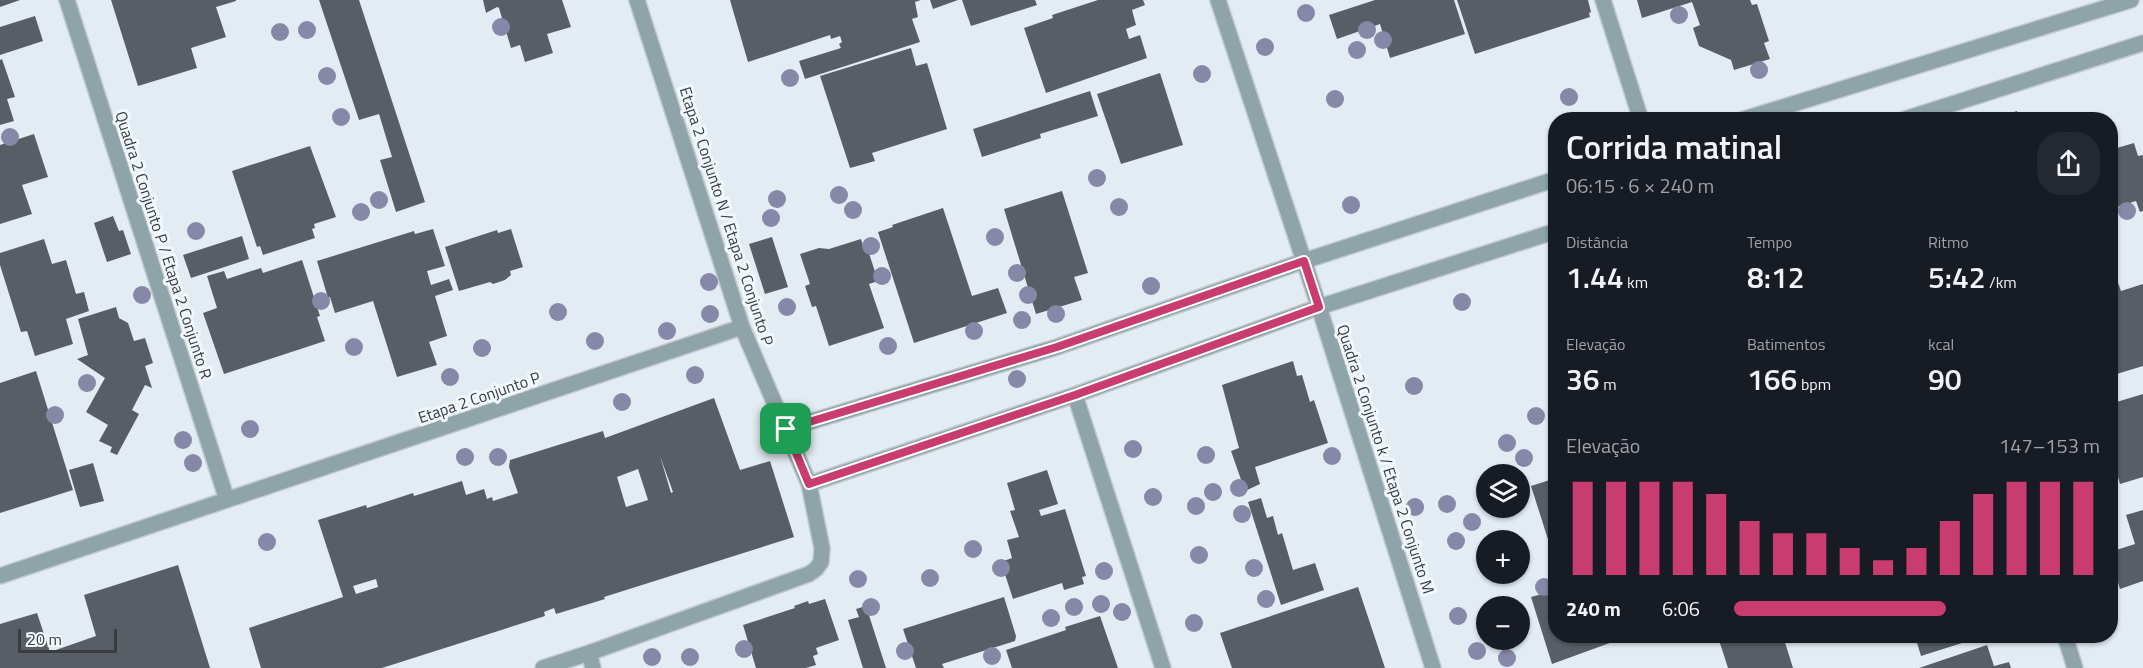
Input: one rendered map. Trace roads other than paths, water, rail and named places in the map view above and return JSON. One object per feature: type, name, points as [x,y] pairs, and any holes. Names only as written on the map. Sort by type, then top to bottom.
[{"type":"street","name":"Quadra 2 Conjunto P / Etapa 2 Conjunto R","points":[[67,0],[227,500]]},
{"type":"street","name":"Etapa 2 Conjunto N / Etapa 2 Conjunto P","points":[[591,661],[809,574],[821,562],[822,548],[809,484],[741,327],[637,0]]},
{"type":"street","name":"Quadra 2 Conjunto k / Etapa 2 Conjunto M","points":[[1218,0],[1319,307],[1433,668]]},
{"type":"street","points":[[1603,0],[1638,112]]},
{"type":"street","points":[[1767,112],[2131,0]]},
{"type":"street","points":[[1927,112],[2143,43]]},
{"type":"street","points":[[786,429],[1057,347],[1304,261],[1548,182]]},
{"type":"street","points":[[809,484],[1075,395],[1319,307],[1548,234]]},
{"type":"street","name":"Etapa 2 Conjunto P","points":[[0,576],[741,327]]},
{"type":"street","points":[[1075,395],[1163,668]]},
{"type":"street","points":[[2067,643],[2075,668]]},
{"type":"street","points":[[543,668],[591,661]]}]
